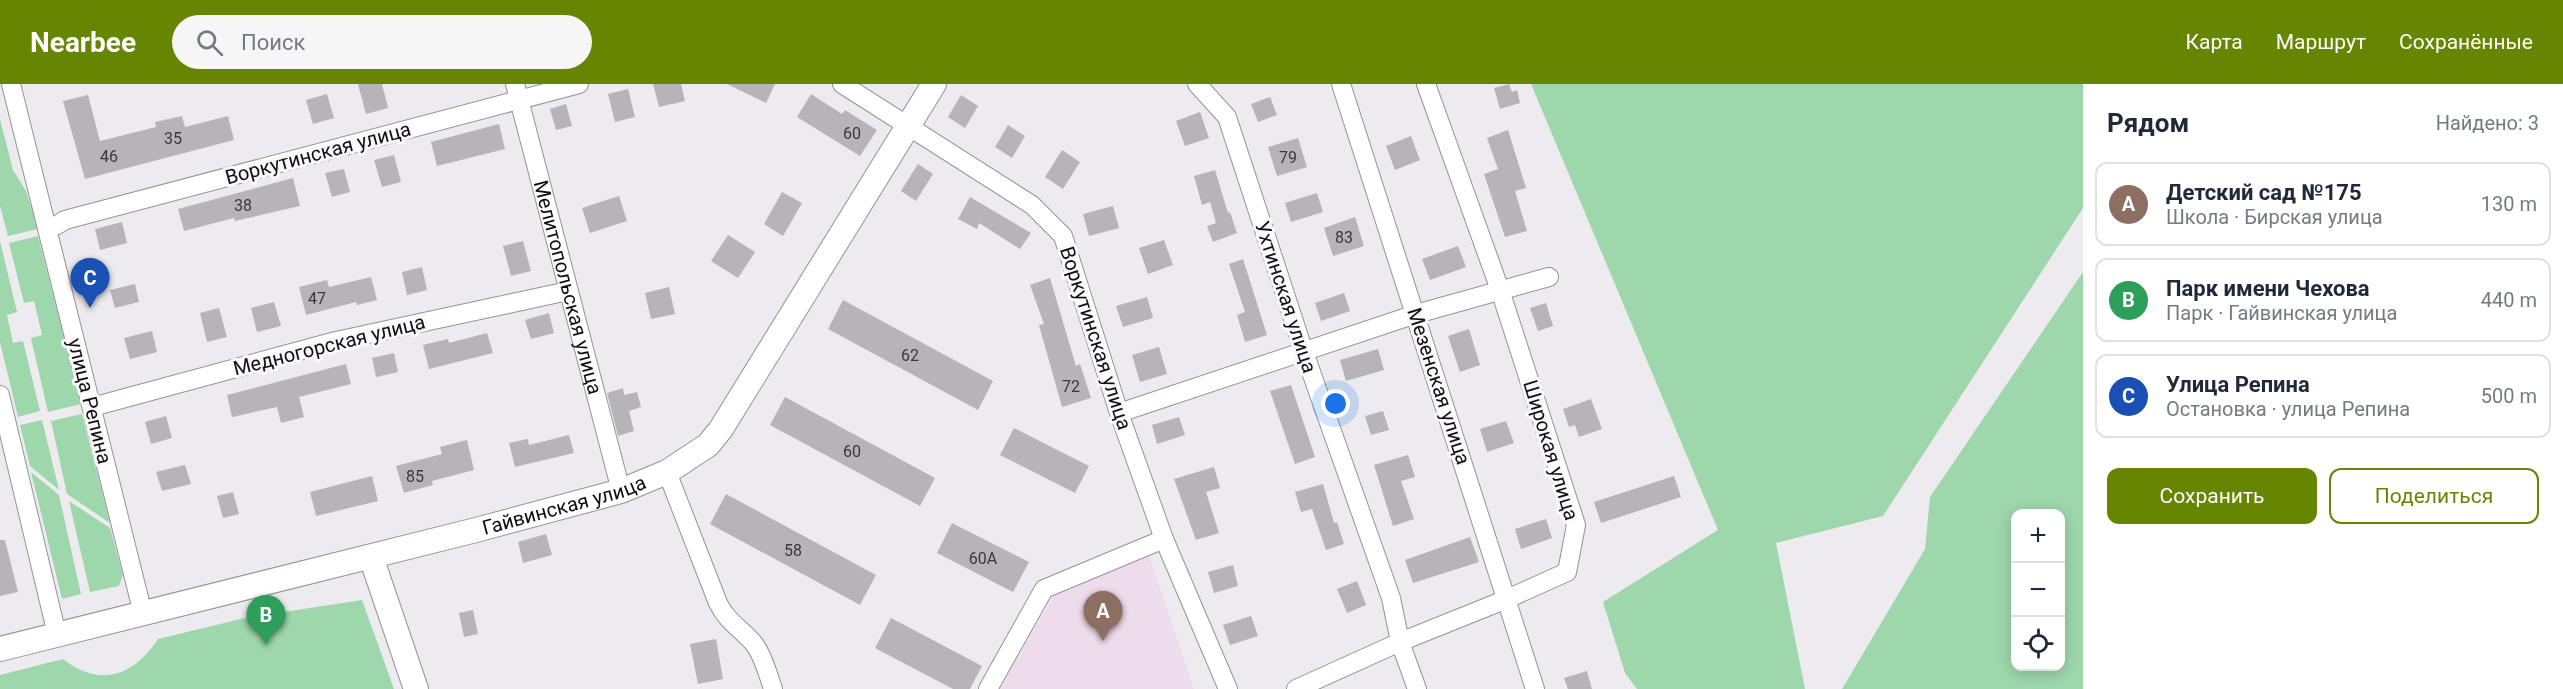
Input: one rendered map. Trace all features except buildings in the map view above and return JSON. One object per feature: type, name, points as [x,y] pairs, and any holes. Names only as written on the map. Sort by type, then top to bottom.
[{"type":"main road","name":"Гайвинская улица","points":[[0,650],[371,557],[621,491],[667,472],[708,445],[721,429],[934,84]]},
{"type":"main road","points":[[371,557],[416,689]]},
{"type":"street","name":"улица Репина","points":[[11,84],[143,614]]},
{"type":"street","name":"Воркутинская улица","points":[[57,225],[65,220],[517,92],[579,84]]},
{"type":"street","name":"Воркутинская улица","points":[[842,84],[1032,205],[1063,236],[1119,413],[1164,540],[1228,689]]},
{"type":"street","name":"Ухтинская улица","points":[[1197,84],[1227,117],[1304,352],[1391,598],[1400,642],[1416,689]]},
{"type":"street","name":"Мезенская улица","points":[[1341,84],[1507,599],[1524,661],[1535,689]]},
{"type":"street","name":"Широкая улица","points":[[1296,689],[1400,642],[1567,572],[1576,525],[1500,290],[1426,84]]},
{"type":"street","name":"Мелитопольская улица","points":[[517,92],[621,491]]},
{"type":"street","points":[[1119,413],[1416,314],[1549,277]]},
{"type":"street","name":"Медногорская улица","points":[[92,407],[336,340],[568,291]]},
{"type":"street","points":[[0,395],[4,427],[57,635]]},
{"type":"street","points":[[667,472],[718,603],[727,619],[753,643],[760,653],[773,689]]},
{"type":"street","points":[[988,689],[1044,589],[1164,540]]},
{"type":"shaded area","points":[[1149,555],[1194,689],[1000,689],[1055,594]]},
{"type":"green space","points":[[1531,84],[2083,84],[2083,208],[1883,516],[1776,543],[1805,689],[1637,689],[1625,673],[1603,602],[1718,530]]},
{"type":"green space","points":[[0,119],[13,170],[26,191],[38,229],[8,236],[0,206]]},
{"type":"green space","points":[[38,236],[81,404],[48,412],[31,338],[42,335],[34,301],[24,303],[9,243]]},
{"type":"green space","points":[[0,241],[17,312],[7,315],[13,343],[23,341],[40,411],[18,417],[0,342]]},
{"type":"green space","points":[[2083,272],[2083,689],[1842,689],[1925,549],[1930,497]]},
{"type":"green space","points":[[82,414],[110,523],[67,494],[51,421]]},
{"type":"green space","points":[[42,420],[59,490],[30,466],[20,425]]},
{"type":"green space","points":[[31,472],[59,495],[81,594],[62,599]]},
{"type":"green space","points":[[69,501],[110,528],[123,575],[119,586],[90,592]]},
{"type":"green space","points":[[362,600],[394,689],[0,689],[0,675],[63,659],[90,673],[115,674],[138,662],[158,639],[245,618]]},
{"type":"place","name":"Улица Репина","points":[[90,308]]},
{"type":"place","name":"Детский сад №175","points":[[1103,641]]},
{"type":"place","name":"Парк имени Чехова","points":[[266,645]]}]
